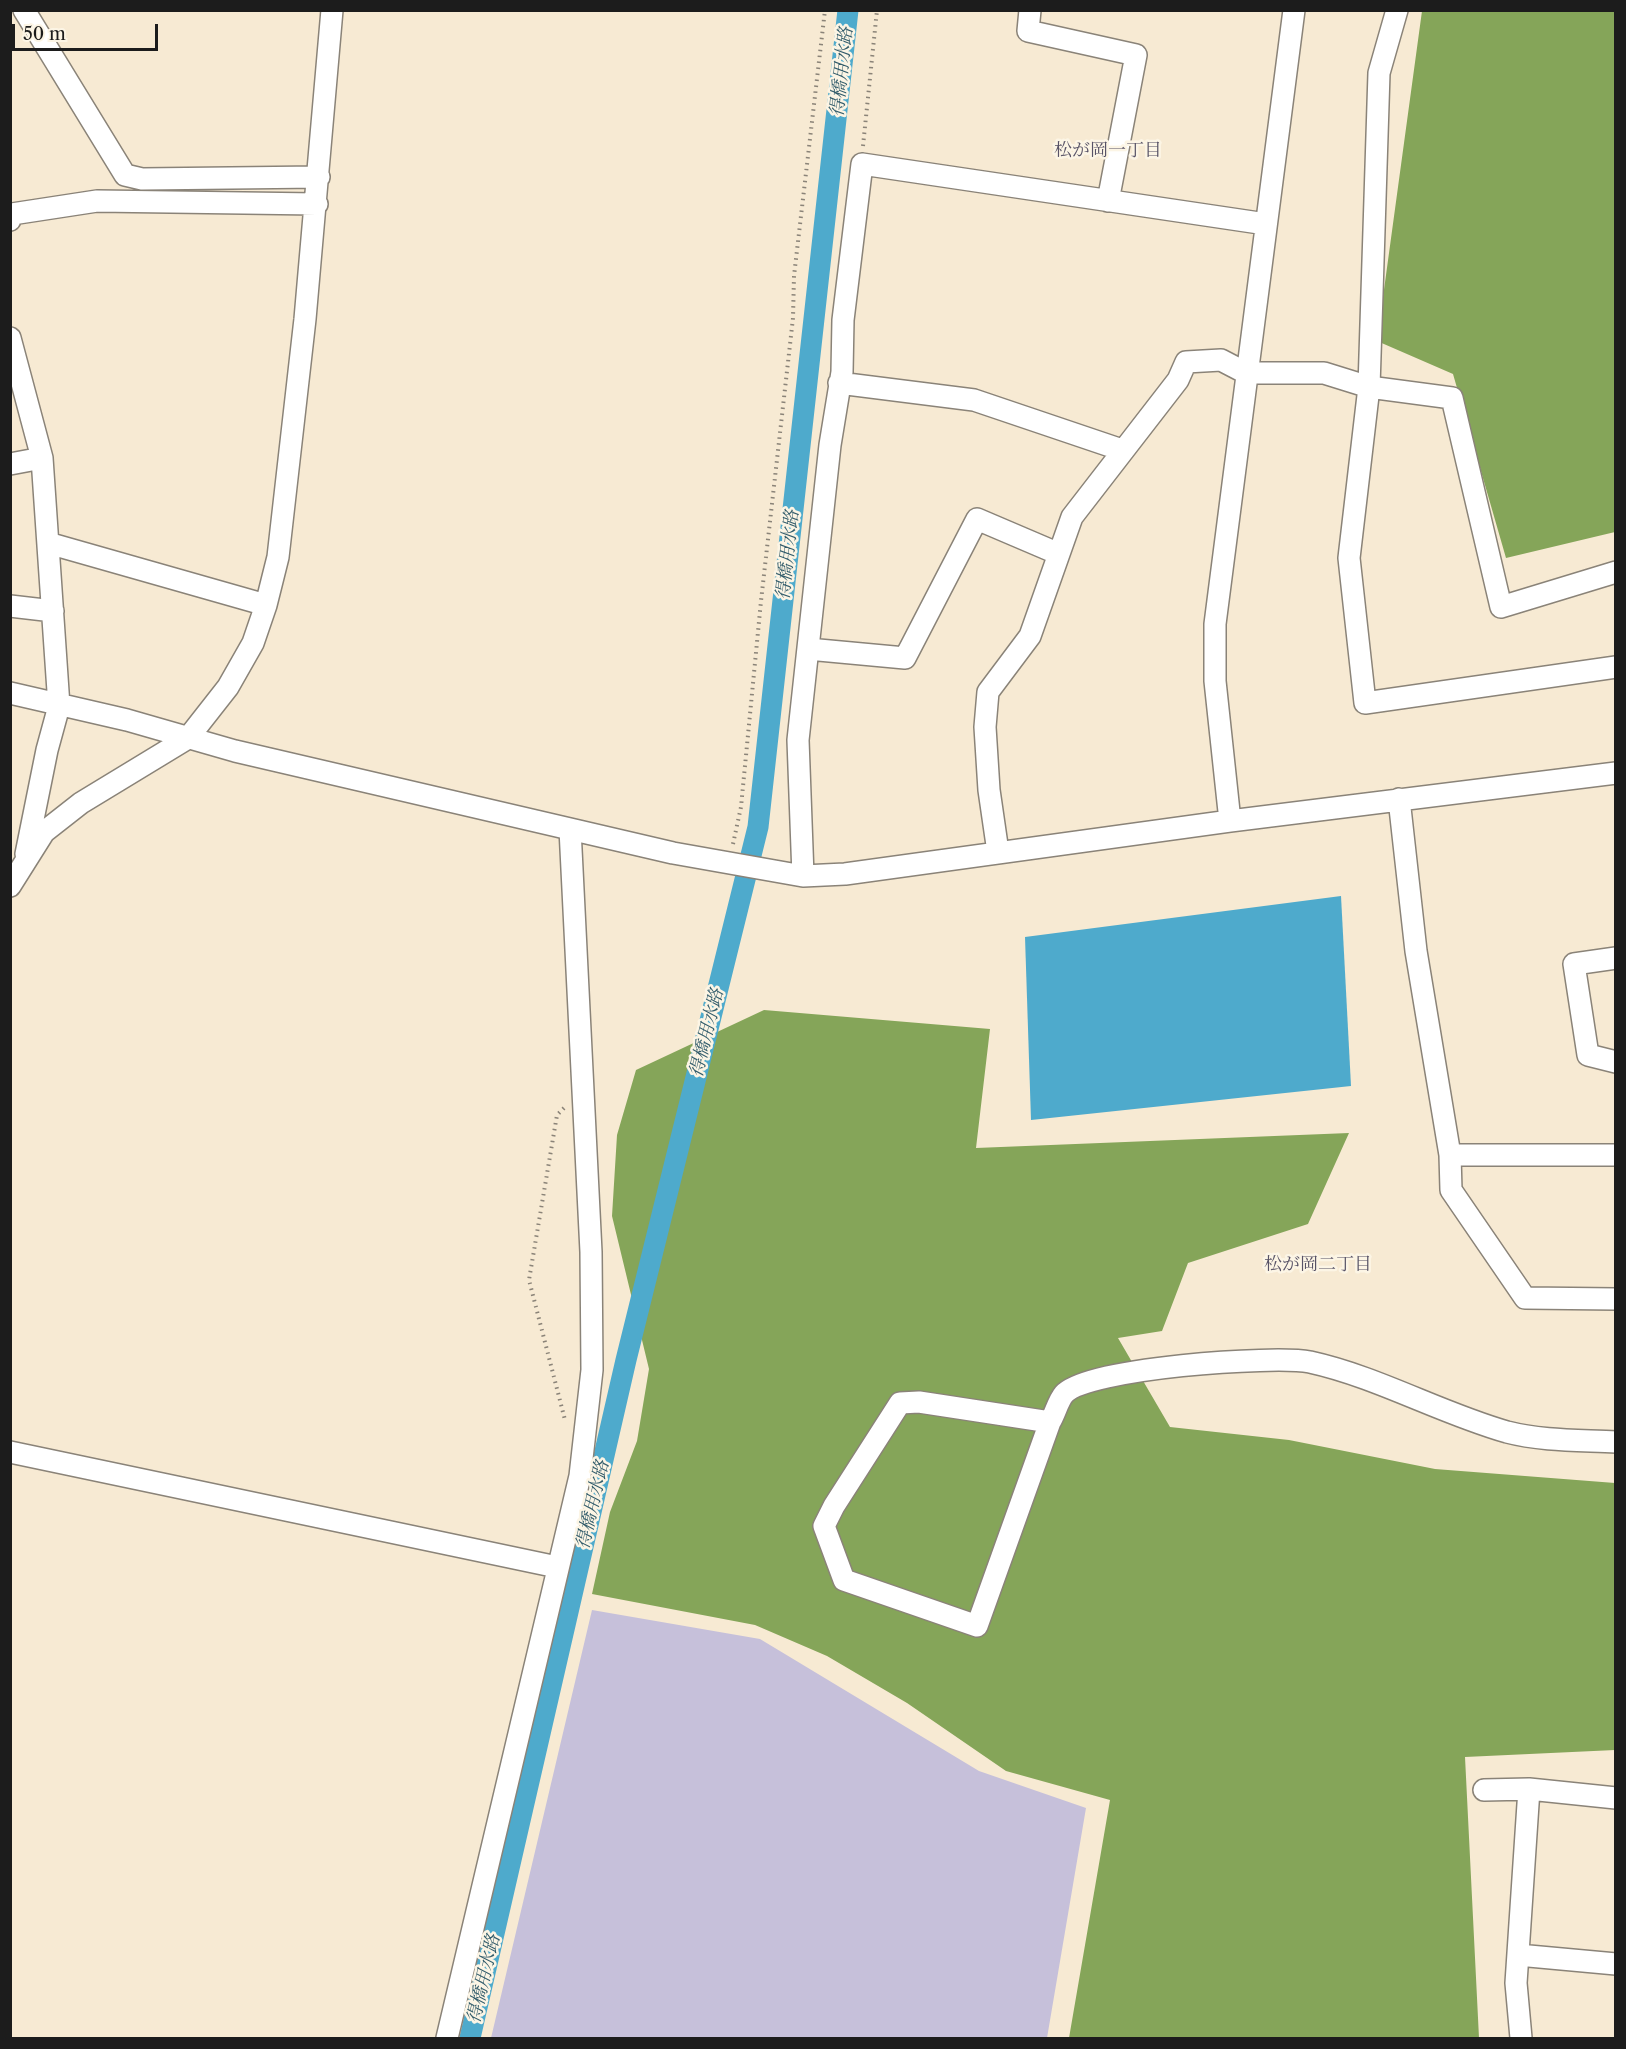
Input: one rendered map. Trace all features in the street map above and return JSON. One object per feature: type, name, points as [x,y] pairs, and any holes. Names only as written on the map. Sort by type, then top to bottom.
[{"type":"street","points":[[24,10],[125,175],[142,179],[319,177]]},
{"type":"street","points":[[10,886],[44,832],[81,803],[188,738],[228,687],[253,643],[266,606],[279,545],[319,177],[332,10]]},
{"type":"street","points":[[1030,10],[1028,31],[1136,55],[1108,201]]},
{"type":"street","points":[[1230,821],[1215,691],[1215,640],[1220,575],[1294,10]]},
{"type":"street","points":[[1397,10],[1379,73],[1369,387],[1349,558],[1365,703],[1616,667]]},
{"type":"street","points":[[803,876],[798,740],[842,372],[843,320],[862,164],[1266,224]]},
{"type":"street","points":[[10,220],[12,214],[97,201],[316,204]]},
{"type":"street","points":[[10,332],[42,458],[59,706],[46,750],[24,862]]},
{"type":"street","points":[[998,852],[987,769],[985,727],[988,692],[1030,636],[1072,517],[1178,380],[1186,362],[1221,360],[1246,373],[1324,373],[1369,387],[1452,398],[1501,607],[1616,572]]},
{"type":"street","points":[[839,383],[974,400],[1122,450]]},
{"type":"street","points":[[10,464],[42,458]]},
{"type":"street","points":[[808,649],[905,658],[977,519],[1059,554]]},
{"type":"street","points":[[48,543],[266,606]]},
{"type":"street","points":[[10,606],[53,611]]},
{"type":"street","points":[[10,693],[127,720],[235,751],[402,788],[570,829],[734,866],[803,876],[845,873],[1399,799],[1616,773]]},
{"type":"street","points":[[1399,799],[1416,951],[1450,1155],[1451,1190],[1525,1298],[1616,1299]]},
{"type":"street","points":[[447,2038],[580,1476],[592,1370],[591,1252],[570,829]]},
{"type":"street","points":[[1616,958],[1574,964],[1588,1054],[1616,1062]]},
{"type":"street","points":[[1450,1155],[1616,1155]]},
{"type":"street","points":[[1050,1422],[919,1402],[900,1403],[834,1506],[824,1526],[844,1580],[977,1626],[1050,1422],[1065,1393],[1094,1379],[1166,1367],[1273,1359],[1308,1362],[1345,1372],[1466,1419],[1509,1432],[1616,1442]]},
{"type":"street","points":[[10,1452],[557,1568]]},
{"type":"street","points":[[1484,1790],[1529,1789],[1616,1798]]},
{"type":"street","points":[[1521,2038],[1516,1983],[1529,1789]]},
{"type":"street","points":[[1518,1955],[1616,1964]]},
{"type":"path","points":[[734,866],[760,601],[794,318],[794,276],[825,10]]},
{"type":"path","points":[[862,164],[864,124],[877,10]]},
{"type":"path","points":[[568,1430],[529,1280],[557,1115],[582,1087]]},
{"type":"shaded area","points":[[592,1610],[760,1639],[979,1771],[1086,1808],[1047,2038],[491,2038]]},
{"type":"green space","points":[[1422,11],[1615,11],[1615,532],[1506,558],[1453,374],[1377,341]]},
{"type":"green space","points":[[764,1010],[990,1029],[976,1148],[1349,1133],[1308,1224],[1188,1263],[1162,1331],[1118,1338],[1170,1427],[1289,1440],[1435,1469],[1615,1483],[1615,1750],[1465,1757],[1479,2038],[1069,2038],[1110,1800],[1006,1771],[907,1703],[827,1656],[755,1625],[592,1594],[610,1512],[637,1441],[649,1369],[612,1216],[617,1135],[636,1070]]},
{"type":"water","points":[[1341,896],[1351,1086],[1031,1120],[1025,937]]},
{"type":"waterway","name":"得橋用水路","points":[[470,2038],[626,1360],[758,827],[848,10]]},
{"type":"district","name":"松が岡一丁目","points":[[1108,151]]},
{"type":"district","name":"松が岡二丁目","points":[[1318,1265]]}]
